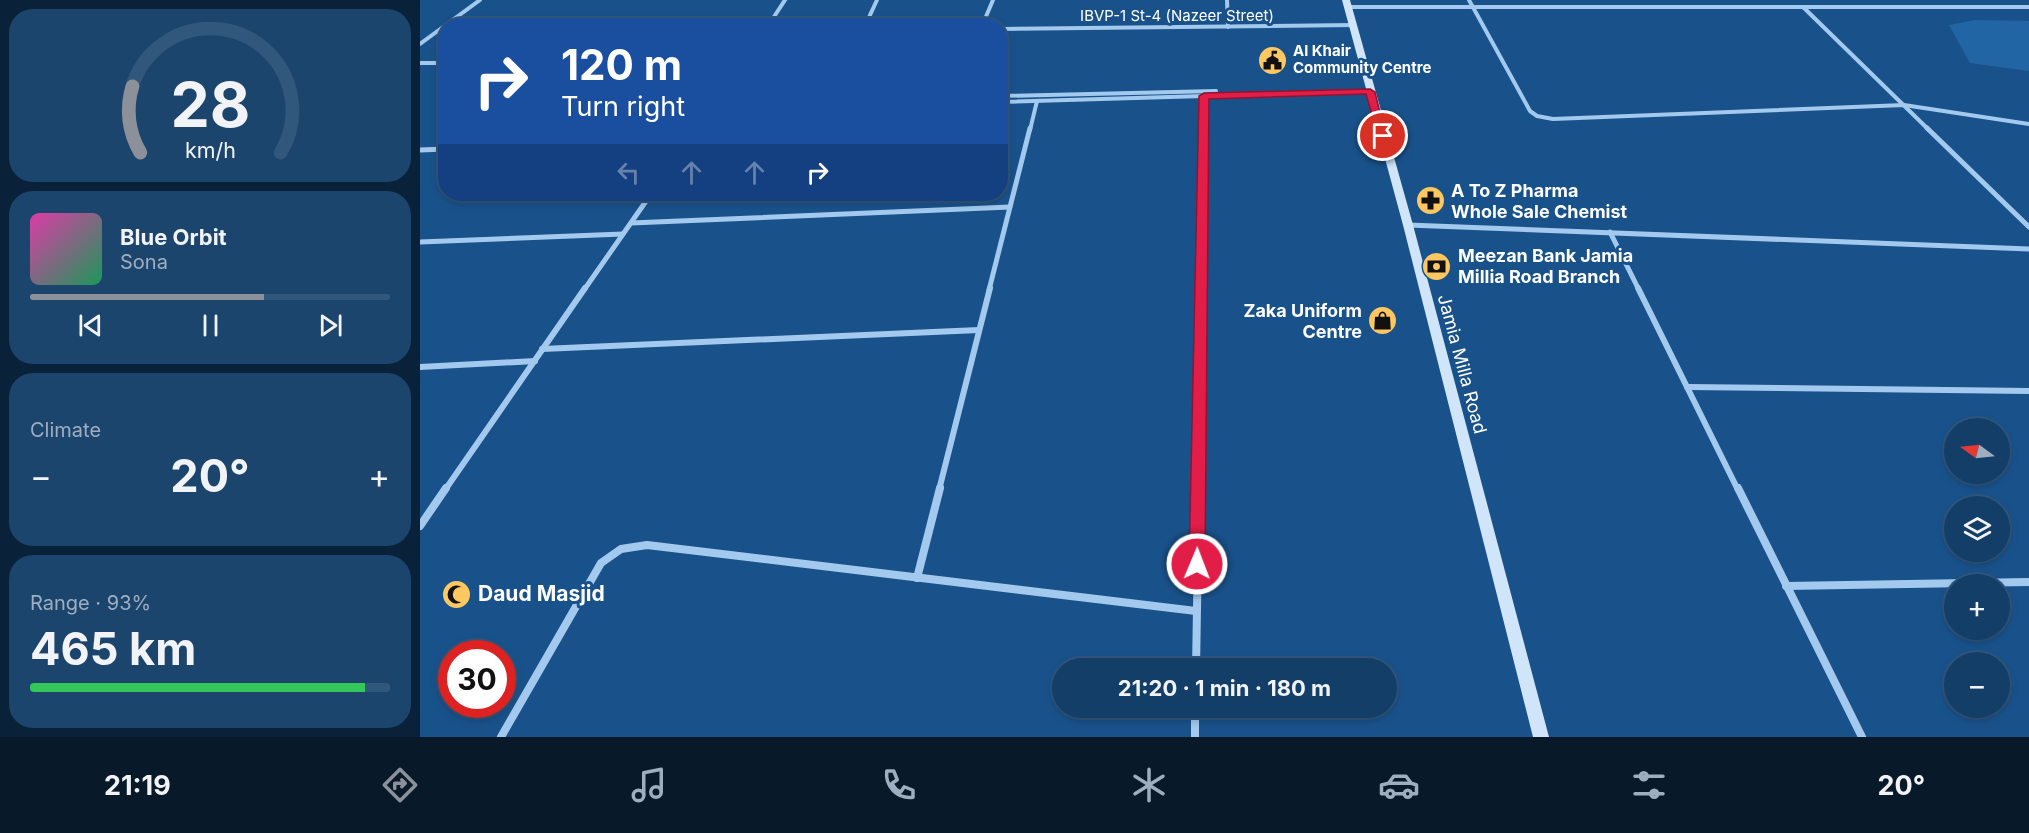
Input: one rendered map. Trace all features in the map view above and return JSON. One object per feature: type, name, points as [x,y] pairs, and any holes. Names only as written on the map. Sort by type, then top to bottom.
[{"type":"main road","name":"Jamia Milla Road","points":[[1347,4],[1408,225],[1541,737]]},
{"type":"street","points":[[455,18],[480,0]]},
{"type":"street","points":[[773,18],[785,0]]},
{"type":"street","points":[[869,18],[877,0]]},
{"type":"street","points":[[985,18],[993,0]]},
{"type":"street","points":[[1227,0],[1228,27]]},
{"type":"street","points":[[1469,0],[1530,111],[1538,116],[1553,118],[1904,105],[2029,124]]},
{"type":"street","points":[[1347,4],[1473,7],[2029,7]]},
{"type":"street","points":[[1803,7],[2029,227]]},
{"type":"street","name":"IBVP-1 St-4 (Nazeer Street)","points":[[1008,29],[1354,25]]},
{"type":"street","points":[[420,44],[438,31]]},
{"type":"street","points":[[420,63],[438,63]]},
{"type":"street","points":[[1008,96],[1216,91]]},
{"type":"street","points":[[1008,102],[1370,92]]},
{"type":"street","points":[[1196,658],[1204,96]]},
{"type":"street","points":[[917,578],[1037,101]]},
{"type":"street","points":[[420,150],[438,149]]},
{"type":"street","points":[[420,526],[646,201]]},
{"type":"street","points":[[631,223],[1010,207]]},
{"type":"street","points":[[1408,225],[2029,249]]},
{"type":"street","points":[[1610,232],[1862,737]]},
{"type":"street","points":[[420,242],[623,234]]},
{"type":"street","points":[[542,349],[979,330]]},
{"type":"street","points":[[420,367],[535,361]]},
{"type":"street","points":[[1687,387],[2029,391]]},
{"type":"street","points":[[501,737],[601,563],[621,549],[647,545],[1196,611]]},
{"type":"street","points":[[1786,586],[2029,582]]},
{"type":"street","points":[[1195,718],[1195,737]]},
{"type":"shaded area","points":[[1975,20],[2029,21],[2029,71],[1970,63],[1949,25]]},
{"type":"place","name":"Al Khair Community Centre","points":[[1272,60]]},
{"type":"place","name":"A To Z Pharma Whole Sale Chemist","points":[[1430,201]]},
{"type":"place","name":"Meezan Bank Jamia Millia Road Branch","points":[[1437,266]]},
{"type":"place","name":"Zaka Uniform Centre","points":[[1383,321]]},
{"type":"place","name":"Daud Masjid","points":[[457,594]]},
{"type":"route","points":[[1197,564],[1204,96],[1370,92],[1383,136]]}]
